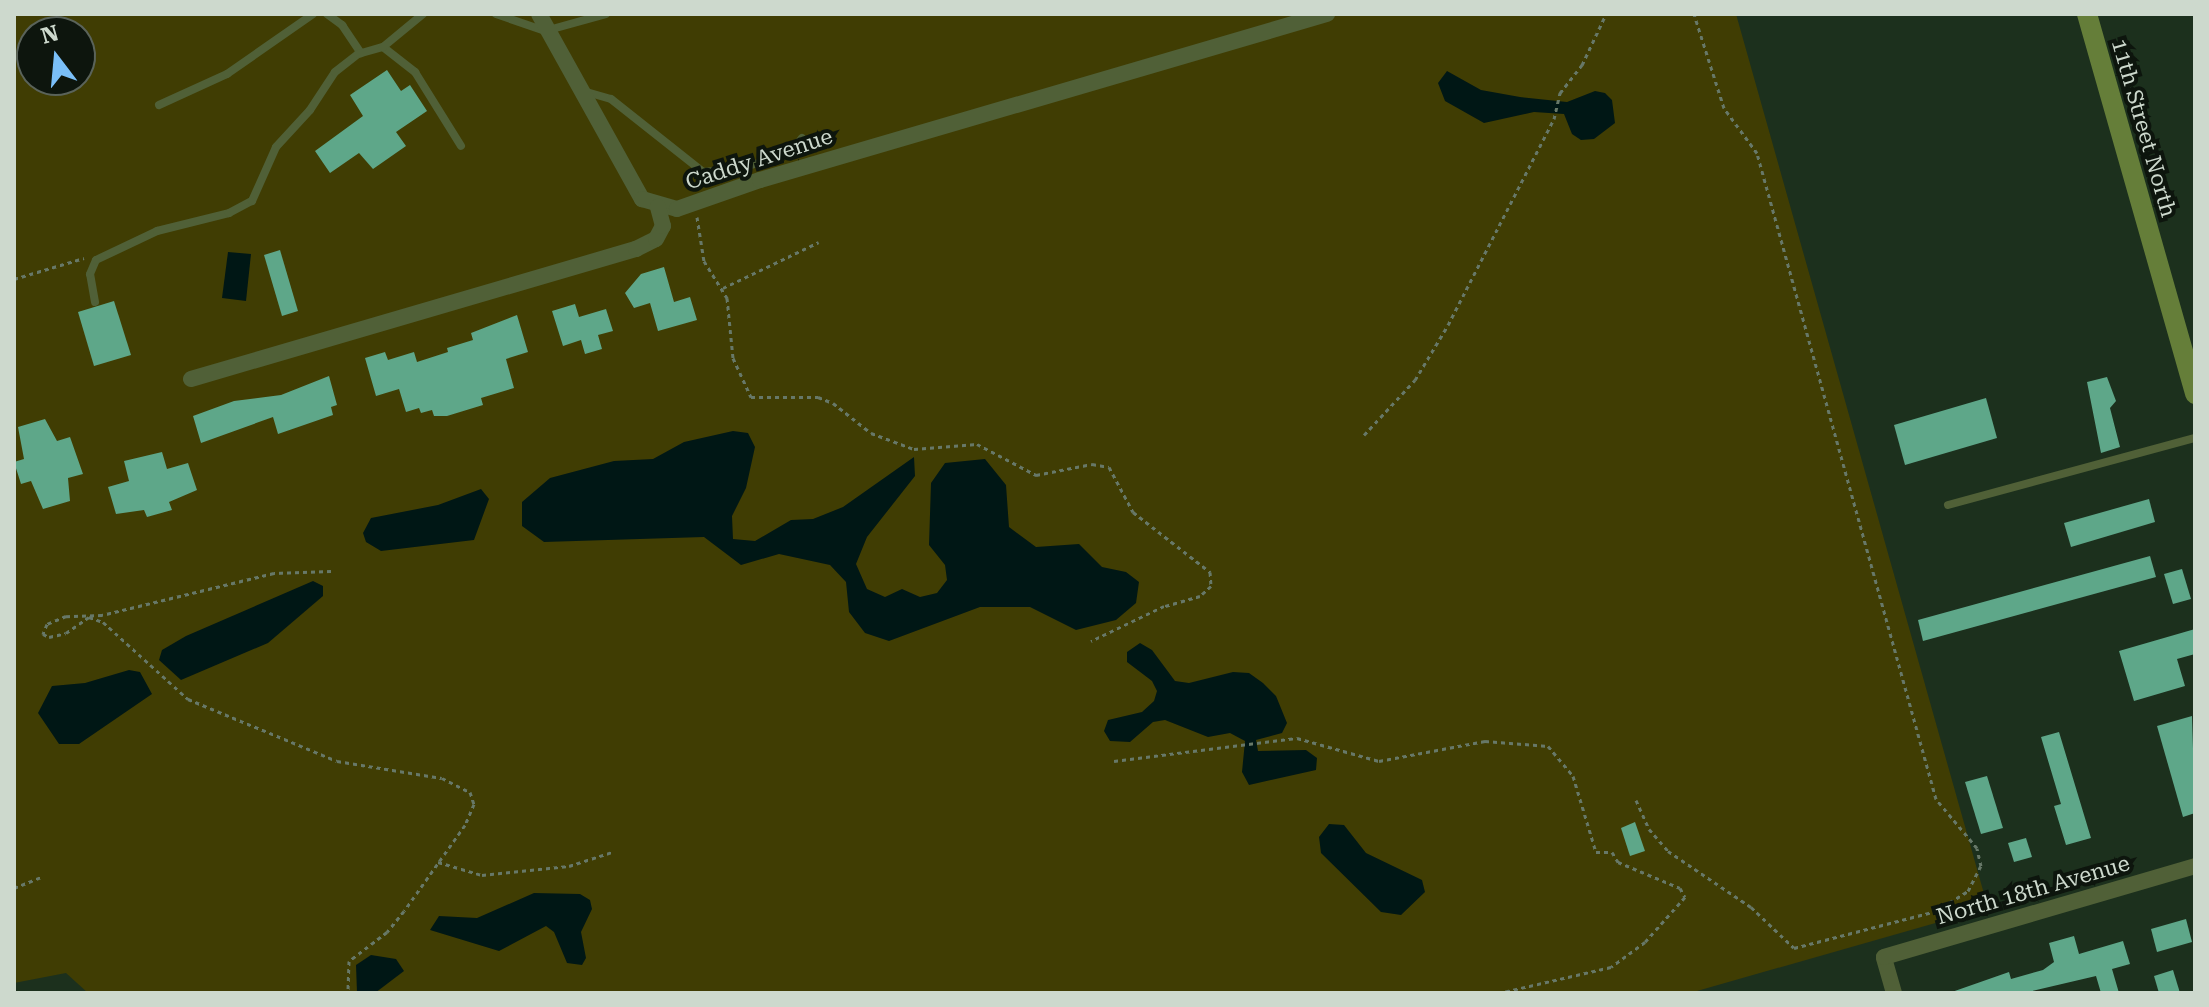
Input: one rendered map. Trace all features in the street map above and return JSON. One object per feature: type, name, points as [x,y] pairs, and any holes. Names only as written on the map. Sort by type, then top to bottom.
[{"type":"street","points":[[191,379],[636,249],[656,239],[663,226],[658,207],[642,199],[578,91],[539,14]]},
{"type":"street","name":"Caddy Avenue","points":[[658,207],[677,209],[1327,14]]},
{"type":"street","name":"11th Street North","points":[[2087,14],[2195,394]]},
{"type":"street","name":"North 18th Avenue","points":[[1894,993],[1884,957],[2195,866]]},
{"type":"lane","points":[[159,105],[227,74],[313,14]]},
{"type":"lane","points":[[327,14],[342,25],[361,53]]},
{"type":"lane","points":[[95,302],[90,274],[104,255],[157,231],[229,213],[252,201],[276,147],[310,110],[335,72],[361,53],[383,47],[423,14]]},
{"type":"lane","points":[[496,14],[545,31],[606,14]]},
{"type":"lane","points":[[383,47],[415,72],[461,146]]},
{"type":"lane","points":[[578,91],[611,99],[703,172],[737,169],[790,154],[802,138]]},
{"type":"lane","points":[[1948,505],[2195,438]]},
{"type":"path","points":[[1364,435],[1415,380],[1448,325],[1554,119],[1560,93],[1582,65],[1606,14]]},
{"type":"path","points":[[1636,800],[1649,829],[1668,851],[1751,907],[1794,948],[1936,911],[1968,891],[1981,866],[1977,848],[1936,799],[1757,153],[1724,108],[1694,14]]},
{"type":"path","points":[[693,202],[704,261],[723,288],[733,358],[744,391],[755,399],[818,397],[841,407],[871,433],[914,449],[977,444],[1036,475],[1092,464],[1113,470],[1133,512],[1207,568],[1213,580],[1200,596],[1164,606],[1091,641]]},
{"type":"path","points":[[723,288],[819,242]]},
{"type":"path","points":[[14,279],[104,255]]},
{"type":"path","points":[[89,617],[66,633],[44,636],[44,627],[53,621],[89,617],[274,573],[331,571]]},
{"type":"path","points":[[89,617],[119,631],[144,663],[188,699],[337,761],[442,778],[466,787],[473,798],[472,812],[393,926],[349,961],[348,993]]},
{"type":"path","points":[[1114,761],[1261,741],[1309,739],[1379,761],[1485,741],[1542,743],[1565,761],[1573,776],[1596,852],[1612,852],[1626,866],[1684,891],[1684,900],[1645,942],[1611,967],[1499,993]]},
{"type":"path","points":[[438,862],[482,875],[569,866],[612,852]]},
{"type":"path","points":[[14,888],[41,877]]},
{"type":"shaded area","points":[[14,14],[1736,14],[1988,908],[1690,993],[88,993],[66,973],[14,983]]},
{"type":"shaded area","points":[[1447,71],[1481,90],[1520,97],[1567,102],[1595,91],[1605,93],[1612,100],[1615,123],[1594,139],[1581,140],[1572,134],[1564,114],[1534,112],[1484,123],[1445,101],[1438,83]]},
{"type":"shaded area","points":[[228,252],[251,254],[246,301],[222,298]]},
{"type":"shaded area","points":[[733,431],[748,433],[755,447],[746,488],[732,516],[733,539],[755,541],[791,520],[813,519],[843,507],[914,457],[915,476],[867,537],[856,564],[867,589],[885,597],[902,589],[920,597],[937,593],[947,580],[945,565],[929,545],[931,483],[945,463],[985,459],[1006,485],[1009,527],[1036,547],[1079,544],[1102,567],[1126,572],[1139,582],[1136,603],[1116,620],[1076,630],[1030,607],[980,607],[889,641],[865,633],[849,612],[846,582],[830,565],[779,554],[741,565],[704,537],[544,542],[522,526],[522,502],[550,478],[614,461],[653,459],[684,442]]},
{"type":"shaded area","points":[[481,489],[489,499],[474,540],[381,551],[366,542],[363,533],[371,518],[438,505]]},
{"type":"shaded area","points":[[313,581],[323,586],[323,596],[268,643],[181,680],[159,660],[162,650],[186,636]]},
{"type":"shaded area","points":[[1140,643],[1152,650],[1175,681],[1189,683],[1233,672],[1249,673],[1263,683],[1276,696],[1287,723],[1282,733],[1256,740],[1258,751],[1306,750],[1317,758],[1316,770],[1249,785],[1242,772],[1245,741],[1230,733],[1208,737],[1165,720],[1153,722],[1130,742],[1110,741],[1104,731],[1108,720],[1142,712],[1154,701],[1157,691],[1152,681],[1127,662],[1127,652]]},
{"type":"shaded area","points":[[129,670],[140,672],[152,694],[79,744],[59,744],[38,713],[52,686],[85,683]]},
{"type":"shaded area","points":[[1329,824],[1344,825],[1366,853],[1422,880],[1425,892],[1401,915],[1381,912],[1321,853],[1319,837]]},
{"type":"shaded area","points":[[534,893],[580,894],[590,900],[592,909],[581,932],[586,958],[582,965],[567,963],[554,932],[546,926],[499,951],[430,930],[439,916],[477,918]]},
{"type":"shaded area","points":[[371,955],[396,959],[404,971],[375,993],[357,993],[356,965]]},
{"type":"building","points":[[387,70],[401,91],[410,85],[427,111],[396,132],[406,146],[373,169],[359,153],[330,173],[315,151],[363,116],[350,95]]},
{"type":"building","points":[[280,250],[298,311],[282,316],[264,255]]},
{"type":"building","points":[[664,267],[674,302],[690,297],[697,320],[658,331],[650,303],[634,308],[625,293],[641,274]]},
{"type":"building","points":[[114,301],[131,355],[94,366],[78,312]]},
{"type":"building","points":[[575,304],[579,317],[606,309],[613,331],[598,335],[602,349],[585,354],[581,340],[563,346],[552,311]]},
{"type":"building","points":[[517,315],[528,352],[506,359],[514,388],[481,398],[483,405],[447,416],[434,416],[432,410],[421,413],[419,408],[406,412],[399,389],[376,396],[365,358],[385,352],[388,360],[414,352],[417,362],[448,352],[447,348],[473,340],[471,333]]},
{"type":"building","points":[[329,376],[337,405],[331,407],[333,415],[278,434],[273,417],[201,443],[193,416],[234,401],[281,395]]},
{"type":"building","points":[[2107,377],[2116,401],[2110,408],[2120,447],[2101,453],[2087,382]]},
{"type":"building","points":[[1986,398],[1997,438],[1905,465],[1894,425]]},
{"type":"building","points":[[45,419],[57,441],[70,437],[83,474],[68,478],[70,501],[43,509],[31,481],[21,484],[14,462],[24,459],[18,427]]},
{"type":"building","points":[[162,452],[167,469],[188,463],[197,490],[169,502],[172,510],[147,517],[144,510],[116,514],[108,487],[129,481],[124,461]]},
{"type":"building","points":[[2149,499],[2155,522],[2071,547],[2064,523]]},
{"type":"building","points":[[2150,556],[2156,577],[1923,641],[1918,620]]},
{"type":"building","points":[[2182,569],[2191,599],[2173,604],[2164,574]]},
{"type":"building","points":[[2195,629],[2195,654],[2177,659],[2185,686],[2134,701],[2119,651]]},
{"type":"building","points":[[2192,716],[2195,813],[2183,817],[2157,726]]},
{"type":"building","points":[[2059,732],[2091,838],[2066,845],[2054,806],[2061,804],[2041,737]]},
{"type":"building","points":[[1987,776],[2003,828],[1981,834],[1965,782]]},
{"type":"building","points":[[1635,822],[1645,851],[1630,856],[1621,828]]},
{"type":"building","points":[[2026,838],[2032,857],[2014,862],[2008,843]]},
{"type":"building","points":[[2186,919],[2192,942],[2157,952],[2151,929]]},
{"type":"building","points":[[2074,936],[2079,954],[2123,941],[2130,964],[2112,969],[2119,993],[2101,993],[2096,976],[2024,993],[1949,993],[2009,972],[2011,979],[2043,970],[2054,962],[2049,943]]},
{"type":"building","points":[[2173,970],[2180,993],[2159,993],[2154,976]]}]
